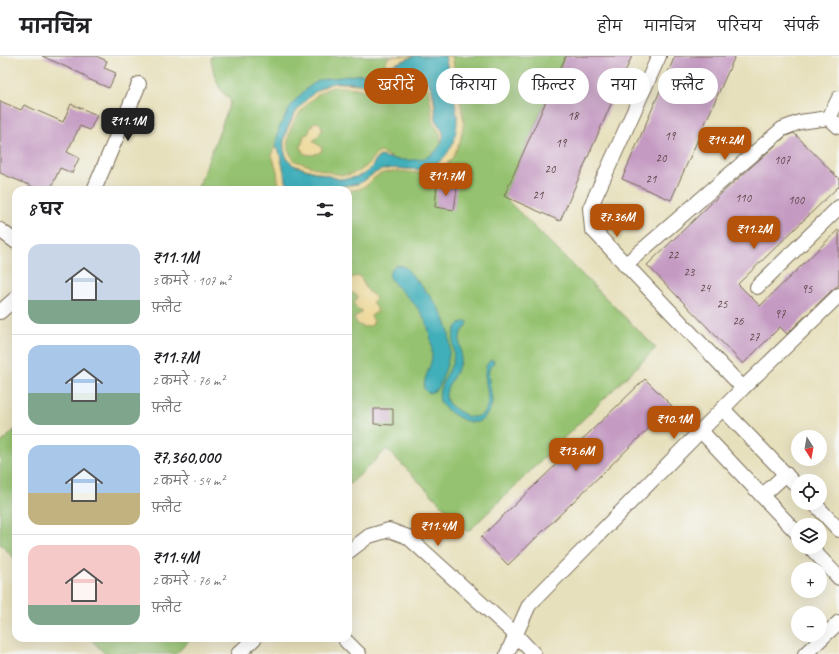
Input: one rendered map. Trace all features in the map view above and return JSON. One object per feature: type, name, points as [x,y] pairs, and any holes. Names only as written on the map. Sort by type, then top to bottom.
[{"type":"street","points":[[658,56],[590,208],[592,229],[743,388]]},
{"type":"street","points":[[96,186],[139,84]]},
{"type":"street","points":[[625,265],[782,129],[800,122],[834,123],[839,98]]},
{"type":"street","points":[[757,287],[839,207]]},
{"type":"street","points":[[0,230],[12,239]]},
{"type":"street","points":[[507,654],[529,605],[743,388],[839,296]]},
{"type":"street","points":[[0,312],[12,302]]},
{"type":"street","points":[[723,408],[791,479]]},
{"type":"street","points":[[701,432],[791,527]]},
{"type":"street","points":[[762,496],[786,474]]},
{"type":"street","points":[[820,510],[839,530]]},
{"type":"street","points":[[352,549],[369,536],[389,530],[408,537],[515,634],[534,654]]},
{"type":"street","points":[[817,554],[839,578]]},
{"type":"street","points":[[805,654],[839,622]]},
{"type":"street","points":[[238,654],[251,642]]},
{"type":"street","points":[[347,642],[358,654]]},
{"type":"green space","points":[[212,56],[565,56],[560,68],[518,68],[518,104],[544,104],[504,197],[656,348],[468,532],[387,449],[352,482],[352,186],[199,186],[231,101],[219,87],[212,65]]},
{"type":"green space","points":[[12,432],[12,556],[0,544],[0,444]]},
{"type":"green space","points":[[94,642],[188,642],[176,654],[105,654]]},
{"type":"sand","points":[[392,56],[415,56],[392,65],[384,65],[388,58]]},
{"type":"sand","points":[[445,56],[452,56],[454,68],[447,68]]},
{"type":"sand","points":[[428,82],[433,94],[436,120],[443,132],[441,142],[440,133],[432,122]]},
{"type":"sand","points":[[333,83],[364,83],[364,90],[354,88],[333,87],[325,90],[308,103],[295,120],[290,130],[288,150],[295,161],[341,175],[358,172],[367,166],[375,155],[381,152],[392,158],[380,156],[364,174],[351,178],[339,179],[293,165],[287,158],[284,150],[284,141],[287,130],[295,114],[305,100],[313,92]]},
{"type":"sand","points":[[454,104],[461,104],[464,121],[460,142],[452,159],[442,168],[419,173],[396,171],[383,173],[375,177],[367,185],[352,190],[352,186],[340,186],[358,184],[378,171],[390,168],[426,168],[437,164],[453,144],[457,117]]},
{"type":"sand","points":[[318,122],[322,127],[322,130],[313,141],[321,147],[322,151],[308,155],[303,153],[301,147],[304,135],[308,134],[313,123]]},
{"type":"sand","points":[[275,148],[279,151],[288,186],[279,186],[277,171],[272,155]]},
{"type":"sand","points":[[359,276],[369,292],[376,298],[372,303],[377,308],[377,312],[371,316],[374,321],[372,325],[364,327],[355,321],[354,318],[362,311],[356,308],[354,303],[358,297],[352,293],[352,277]]},
{"type":"water","points":[[415,56],[445,56],[448,68],[436,68],[436,104],[455,104],[457,124],[451,148],[435,165],[427,168],[385,169],[376,172],[358,184],[342,186],[288,186],[279,151],[275,148],[279,128],[292,104],[306,89],[319,80],[364,74],[364,86],[358,83],[333,83],[323,87],[302,105],[293,117],[287,130],[284,142],[285,154],[292,164],[300,168],[343,179],[364,174],[371,168],[377,158],[381,156],[386,158],[410,160],[424,158],[436,151],[443,138],[443,133],[436,118],[435,101],[431,87],[428,82],[428,68],[380,68],[384,65],[392,65]]},
{"type":"water","points":[[396,265],[406,268],[427,293],[443,317],[448,330],[450,343],[448,359],[443,376],[440,385],[436,390],[428,393],[424,389],[424,385],[432,359],[429,331],[419,310],[390,278],[390,271]]},
{"type":"water","points":[[466,321],[468,322],[460,336],[460,363],[449,384],[446,395],[450,405],[468,417],[478,416],[484,413],[487,408],[488,401],[485,371],[488,363],[493,360],[494,362],[489,369],[488,375],[492,396],[491,406],[485,417],[477,422],[467,421],[453,414],[442,405],[439,396],[441,386],[453,361],[453,337],[455,330],[459,324]]},
{"type":"building","points":[[42,56],[96,56],[107,61],[104,68],[116,73],[109,88]]},
{"type":"building","points":[[566,56],[632,56],[627,68],[597,68],[597,104],[611,104],[560,221],[504,196],[545,104],[589,104],[589,68],[561,68]]},
{"type":"building","points":[[675,56],[735,56],[718,94],[718,68],[670,68]]},
{"type":"building","points":[[658,95],[658,104],[714,104],[671,200],[622,179]]},
{"type":"building","points":[[0,101],[21,110],[24,105],[63,122],[71,104],[97,115],[90,130],[80,126],[67,152],[79,158],[72,173],[60,168],[52,186],[31,186],[0,173]]},
{"type":"building","points":[[794,133],[839,179],[839,186],[738,284],[760,306],[839,229],[839,285],[833,289],[787,334],[780,327],[743,364],[647,265],[723,192],[786,136]]},
{"type":"building","points":[[437,185],[457,188],[454,210],[435,207]]},
{"type":"building","points":[[645,379],[672,406],[508,565],[481,537]]},
{"type":"building","points":[[374,409],[393,409],[393,425],[374,424]]}]
